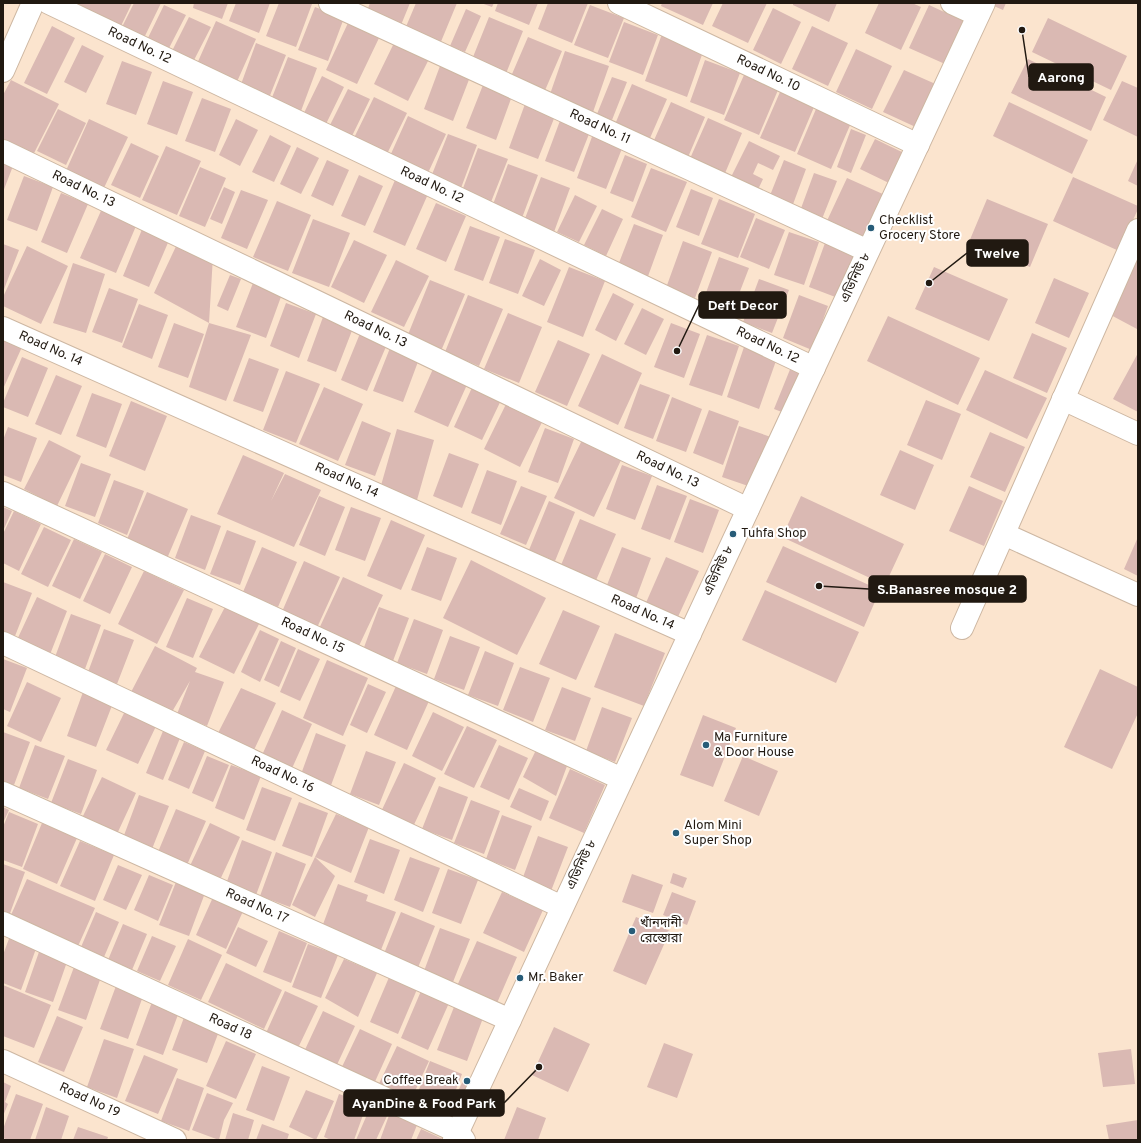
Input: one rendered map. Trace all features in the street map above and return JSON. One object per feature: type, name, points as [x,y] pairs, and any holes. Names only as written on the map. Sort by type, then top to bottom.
[{"type":"street","points":[[3,71],[34,3]]},
{"type":"street","name":"Road No. 12","points":[[49,3],[814,368]]},
{"type":"street","name":"Road No. 11","points":[[330,3],[868,251]]},
{"type":"street","name":"Road No. 10","points":[[619,3],[918,145]]},
{"type":"street","points":[[952,3],[981,9]]},
{"type":"street","name":"এভিনিউ ৮","points":[[458,1137],[562,907],[981,9]]},
{"type":"street","name":"Road No. 13","points":[[3,150],[748,509]]},
{"type":"street","points":[[962,628],[1063,399],[1130,269],[1138,230]]},
{"type":"street","name":"Road No. 14","points":[[3,328],[690,634]]},
{"type":"street","points":[[1063,399],[1138,434]]},
{"type":"street","name":"Road No. 15","points":[[3,493],[622,779]]},
{"type":"street","points":[[1004,534],[1138,595]]},
{"type":"street","name":"Road No. 16","points":[[3,643],[562,907]]},
{"type":"street","name":"Road No. 17","points":[[3,794],[510,1020]]},
{"type":"street","name":"Road 18","points":[[3,923],[458,1137]]},
{"type":"street","name":"Road No 19","points":[[3,1061],[175,1140]]},
{"type":"building","points":[[73,3],[132,3],[120,28]]},
{"type":"building","points":[[134,3],[161,3],[143,40],[121,29]]},
{"type":"building","points":[[194,3],[228,3],[222,19],[193,8]]},
{"type":"building","points":[[236,3],[270,3],[259,33],[229,21]]},
{"type":"building","points":[[279,3],[312,4],[296,47],[266,36]]},
{"type":"building","points":[[370,3],[410,3],[401,25],[367,11]]},
{"type":"building","points":[[416,3],[457,3],[440,44],[405,29]]},
{"type":"building","points":[[481,3],[494,3],[492,7]]},
{"type":"building","points":[[498,3],[538,3],[529,25],[495,11]]},
{"type":"building","points":[[548,3],[588,3],[572,43],[538,29]]},
{"type":"building","points":[[662,3],[713,3],[703,25],[661,6]]},
{"type":"building","points":[[723,3],[767,3],[748,43],[712,26]]},
{"type":"building","points":[[793,3],[837,3],[829,22],[793,5]]},
{"type":"building","points":[[879,3],[912,3],[921,7],[901,50],[865,33]]},
{"type":"building","points":[[987,3],[1006,3],[1003,10]]},
{"type":"building","points":[[164,5],[186,15],[167,52],[146,42]]},
{"type":"building","points":[[590,5],[624,18],[608,58],[574,45]]},
{"type":"building","points":[[929,5],[966,22],[945,64],[909,48]]},
{"type":"building","points":[[315,7],[344,18],[328,61],[298,50]]},
{"type":"building","points":[[773,8],[801,22],[781,64],[753,50]]},
{"type":"building","points":[[466,9],[481,16],[465,52],[450,46]]},
{"type":"building","points":[[189,17],[211,27],[192,64],[171,53]]},
{"type":"building","points":[[489,17],[523,31],[505,76],[471,62]]},
{"type":"building","points":[[1048,18],[1127,56],[1111,90],[1032,52]]},
{"type":"building","points":[[216,21],[256,39],[236,84],[196,66]]},
{"type":"building","points":[[624,22],[658,35],[643,75],[609,62]]},
{"type":"building","points":[[348,23],[379,38],[357,84],[326,70]]},
{"type":"building","points":[[52,26],[75,38],[47,94],[24,83]]},
{"type":"building","points":[[812,26],[848,43],[828,86],[792,69]]},
{"type":"building","points":[[662,34],[704,49],[687,97],[645,81]]},
{"type":"building","points":[[528,37],[562,51],[543,95],[509,81]]},
{"type":"building","points":[[395,41],[429,59],[408,101],[374,84]]},
{"type":"building","points":[[256,43],[286,55],[269,98],[240,87]]},
{"type":"building","points":[[82,45],[104,56],[86,93],[64,82]]},
{"type":"building","points":[[856,49],[892,66],[872,109],[836,92]]},
{"type":"building","points":[[565,51],[609,66],[592,115],[548,100]]},
{"type":"building","points":[[288,57],[317,68],[301,111],[271,100]]},
{"type":"building","points":[[1028,59],[1106,97],[1091,131],[1011,93]]},
{"type":"building","points":[[705,60],[740,73],[724,115],[690,102]]},
{"type":"building","points":[[122,61],[152,72],[136,115],[106,104]]},
{"type":"building","points":[[440,66],[470,77],[453,121],[424,109]]},
{"type":"building","points":[[904,70],[940,86],[920,129],[883,112]]},
{"type":"building","points":[[744,75],[778,90],[759,135],[724,120]]},
{"type":"building","points":[[322,76],[344,87],[326,124],[304,113]]},
{"type":"building","points":[[612,77],[627,82],[612,120],[597,114]]},
{"type":"building","points":[[11,80],[59,104],[30,161],[3,147],[3,95]]},
{"type":"building","points":[[163,81],[193,92],[177,135],[147,124]]},
{"type":"building","points":[[1122,81],[1138,88],[1138,137],[1103,120]]},
{"type":"building","points":[[632,84],[667,99],[647,145],[613,129]]},
{"type":"building","points":[[483,85],[512,96],[496,140],[466,128]]},
{"type":"building","points":[[348,89],[370,99],[352,136],[330,125]]},
{"type":"building","points":[[780,92],[814,107],[795,152],[760,138]]},
{"type":"building","points":[[374,97],[407,113],[386,156],[353,140]]},
{"type":"building","points":[[202,98],[231,109],[215,152],[185,141]]},
{"type":"building","points":[[671,102],[705,117],[686,162],[651,147]]},
{"type":"building","points":[[1009,102],[1088,140],[1072,174],[993,136]]},
{"type":"building","points":[[525,104],[555,116],[538,159],[509,148]]},
{"type":"building","points":[[58,109],[86,123],[66,165],[37,151]]},
{"type":"building","points":[[816,109],[851,123],[831,169],[797,154]]},
{"type":"building","points":[[408,116],[446,134],[428,173],[390,156]]},
{"type":"building","points":[[561,118],[591,129],[574,172],[545,161]]},
{"type":"building","points":[[708,118],[742,133],[723,178],[688,163]]},
{"type":"building","points":[[89,119],[128,137],[103,190],[65,173]]},
{"type":"building","points":[[236,119],[258,130],[240,166],[219,155]]},
{"type":"building","points":[[851,129],[866,135],[851,173],[837,167]]},
{"type":"building","points":[[448,134],[477,145],[461,188],[431,177]]},
{"type":"building","points":[[593,134],[623,146],[606,189],[577,178]]},
{"type":"building","points":[[270,135],[291,146],[274,182],[252,172]]},
{"type":"building","points":[[875,139],[906,154],[891,184],[860,169]]},
{"type":"building","points":[[749,141],[780,156],[773,170],[758,163],[753,174],[763,179],[754,198],[727,185]]},
{"type":"building","points":[[131,143],[159,156],[140,198],[111,185]]},
{"type":"building","points":[[166,146],[201,161],[177,215],[142,200]]},
{"type":"building","points":[[297,147],[319,158],[301,194],[280,184]]},
{"type":"building","points":[[478,148],[508,159],[491,202],[462,191]]},
{"type":"building","points":[[625,155],[647,164],[633,202],[610,193]]},
{"type":"building","points":[[1138,159],[1138,186],[1128,181]]},
{"type":"building","points":[[327,160],[349,170],[333,206],[311,196]]},
{"type":"building","points":[[784,160],[806,169],[792,207],[769,198]]},
{"type":"building","points":[[3,162],[13,166],[3,192]]},
{"type":"building","points":[[508,164],[538,175],[522,218],[492,207]]},
{"type":"building","points":[[200,167],[226,178],[205,227],[179,216]]},
{"type":"building","points":[[651,168],[687,182],[666,232],[631,217]]},
{"type":"building","points":[[814,173],[837,181],[822,219],[800,211]]},
{"type":"building","points":[[359,175],[383,186],[365,226],[341,216]]},
{"type":"building","points":[[24,176],[53,187],[37,231],[7,220]]},
{"type":"building","points":[[541,177],[570,188],[554,232],[524,221]]},
{"type":"building","points":[[1073,177],[1138,206],[1119,251],[1053,221]]},
{"type":"building","points":[[847,178],[885,195],[864,243],[825,225]]},
{"type":"building","points":[[395,180],[428,194],[405,246],[373,232]]},
{"type":"building","points":[[224,187],[235,192],[222,224],[210,219]]},
{"type":"building","points":[[691,189],[713,198],[699,236],[676,227]]},
{"type":"building","points":[[241,190],[268,200],[247,249],[221,238]]},
{"type":"building","points":[[61,193],[88,204],[67,253],[41,242]]},
{"type":"building","points":[[575,195],[597,206],[579,242],[557,232]]},
{"type":"building","points":[[719,199],[755,214],[738,258],[701,244]]},
{"type":"building","points":[[987,199],[1048,224],[1030,267],[969,242]]},
{"type":"building","points":[[277,201],[311,215],[288,271],[253,257]]},
{"type":"building","points":[[436,203],[466,216],[446,262],[416,249]]},
{"type":"building","points":[[104,204],[139,219],[116,273],[80,258]]},
{"type":"building","points":[[602,209],[623,219],[606,256],[584,245]]},
{"type":"building","points":[[756,218],[785,230],[769,269],[740,257]]},
{"type":"building","points":[[313,219],[350,233],[329,287],[292,273]]},
{"type":"building","points":[[634,224],[663,235],[647,279],[617,268]]},
{"type":"building","points":[[470,226],[500,237],[483,281],[454,270]]},
{"type":"building","points":[[143,227],[170,238],[149,287],[123,276]]},
{"type":"building","points":[[789,232],[819,242],[804,285],[774,275]]},
{"type":"building","points":[[505,239],[535,250],[518,294],[489,283]]},
{"type":"building","points":[[179,240],[213,256],[209,323],[154,293]]},
{"type":"building","points":[[354,240],[387,255],[364,303],[331,287]]},
{"type":"building","points":[[683,241],[712,252],[695,298],[666,288]]},
{"type":"building","points":[[825,243],[855,254],[838,298],[809,287]]},
{"type":"building","points":[[3,244],[19,250],[3,292]]},
{"type":"building","points":[[27,246],[68,266],[41,324],[3,306],[3,297]]},
{"type":"building","points":[[719,257],[749,268],[732,312],[703,301]]},
{"type":"building","points":[[1138,257],[1138,326],[1137,329],[1107,313]]},
{"type":"building","points":[[540,259],[561,270],[544,306],[522,296]]},
{"type":"building","points":[[396,260],[429,276],[404,327],[371,312]]},
{"type":"building","points":[[73,263],[105,274],[86,333],[53,323]]},
{"type":"building","points":[[569,267],[605,281],[583,337],[547,322]]},
{"type":"building","points":[[934,267],[1008,299],[989,341],[915,309]]},
{"type":"building","points":[[230,275],[241,279],[228,311],[217,306]]},
{"type":"building","points":[[1054,278],[1089,293],[1069,338],[1035,323]]},
{"type":"building","points":[[759,279],[789,290],[772,333],[743,322]]},
{"type":"building","points":[[430,280],[465,294],[441,351],[407,337]]},
{"type":"building","points":[[253,283],[282,294],[266,338],[236,327]]},
{"type":"building","points":[[109,288],[138,299],[122,343],[92,332]]},
{"type":"building","points":[[613,293],[634,304],[616,341],[595,330]]},
{"type":"building","points":[[468,295],[503,309],[479,366],[445,352]]},
{"type":"building","points":[[799,295],[828,306],[812,350],[783,338]]},
{"type":"building","points":[[286,303],[316,314],[299,358],[270,346]]},
{"type":"building","points":[[139,304],[168,315],[152,359],[122,347]]},
{"type":"building","points":[[642,308],[664,319],[646,355],[624,344]]},
{"type":"building","points":[[508,313],[542,327],[519,383],[484,369]]},
{"type":"building","points":[[888,316],[980,358],[958,405],[867,361]]},
{"type":"building","points":[[323,317],[353,328],[336,372],[307,361]]},
{"type":"building","points":[[174,323],[204,334],[188,378],[158,367]]},
{"type":"building","points":[[209,323],[251,335],[226,401],[189,387]]},
{"type":"building","points":[[671,323],[700,334],[684,378],[654,367]]},
{"type":"building","points":[[361,331],[388,342],[367,391],[341,380]]},
{"type":"building","points":[[1032,333],[1067,348],[1047,393],[1013,378]]},
{"type":"building","points":[[707,335],[739,346],[722,396],[689,385]]},
{"type":"building","points":[[3,338],[22,347],[3,389]]},
{"type":"building","points":[[558,340],[590,354],[567,406],[535,392]]},
{"type":"building","points":[[744,347],[777,358],[759,409],[727,397]]},
{"type":"building","points":[[390,348],[419,359],[403,402],[373,391]]},
{"type":"building","points":[[1138,353],[1138,412],[1113,399]]},
{"type":"building","points":[[602,354],[642,373],[618,425],[578,406]]},
{"type":"building","points":[[22,357],[48,368],[28,417],[3,407],[3,403]]},
{"type":"building","points":[[249,358],[279,369],[263,412],[233,401]]},
{"type":"building","points":[[436,362],[470,378],[448,427],[414,412]]},
{"type":"building","points":[[791,367],[804,372],[787,414],[774,409]]},
{"type":"building","points":[[985,370],[1047,398],[1027,439],[966,410]]},
{"type":"building","points":[[286,371],[320,384],[296,443],[263,430]]},
{"type":"building","points":[[56,375],[82,386],[61,435],[35,424]]},
{"type":"building","points":[[475,381],[504,394],[482,440],[454,427]]},
{"type":"building","points":[[640,384],[670,395],[653,439],[624,428]]},
{"type":"building","points":[[324,387],[363,404],[338,461],[299,444]]},
{"type":"building","points":[[92,393],[122,404],[106,448],[76,436]]},
{"type":"building","points":[[672,397],[702,409],[686,452],[656,441]]},
{"type":"building","points":[[509,398],[545,416],[520,467],[484,449]]},
{"type":"building","points":[[926,400],[961,414],[942,460],[907,445]]},
{"type":"building","points":[[131,401],[167,416],[145,471],[109,456]]},
{"type":"building","points":[[709,410],[739,421],[723,465],[693,453]]},
{"type":"building","points":[[362,421],[391,433],[375,476],[345,465]]},
{"type":"building","points":[[739,426],[771,437],[754,488],[722,477]]},
{"type":"building","points":[[8,427],[37,438],[21,482],[3,475],[3,440]]},
{"type":"building","points":[[545,428],[574,439],[558,483],[528,472]]},
{"type":"building","points":[[397,429],[434,440],[417,500],[380,489]]},
{"type":"building","points":[[990,432],[1025,447],[1005,492],[970,477]]},
{"type":"building","points":[[583,438],[623,456],[594,517],[554,498]]},
{"type":"building","points":[[49,440],[81,456],[57,506],[24,489]]},
{"type":"building","points":[[900,450],[934,465],[915,510],[880,495]]},
{"type":"building","points":[[449,453],[479,464],[462,508],[433,496]]},
{"type":"building","points":[[243,455],[284,473],[271,501],[285,474],[321,490],[294,547],[217,514]]},
{"type":"building","points":[[81,463],[111,474],[95,517],[65,506]]},
{"type":"building","points":[[622,465],[652,476],[635,520],[606,509]]},
{"type":"building","points":[[487,470],[517,481],[501,525],[471,513]]},
{"type":"building","points":[[114,480],[144,491],[127,535],[98,523]]},
{"type":"building","points":[[657,485],[687,496],[670,540],[641,529]]},
{"type":"building","points":[[521,486],[547,496],[526,545],[500,534]]},
{"type":"building","points":[[969,486],[1003,501],[984,546],[949,531]]},
{"type":"building","points":[[147,492],[188,509],[166,561],[125,544]]},
{"type":"building","points":[[319,496],[345,507],[325,556],[299,545]]},
{"type":"building","points":[[801,496],[904,544],[885,585],[782,537]]},
{"type":"building","points":[[690,499],[719,510],[703,553],[674,542]]},
{"type":"building","points":[[549,501],[575,512],[555,561],[529,550]]},
{"type":"building","points":[[3,507],[12,511],[3,531]]},
{"type":"building","points":[[351,507],[381,518],[365,561],[335,550]]},
{"type":"building","points":[[14,511],[41,524],[19,571],[3,563],[3,534]]},
{"type":"building","points":[[191,515],[221,526],[205,570],[175,558]]},
{"type":"building","points":[[580,519],[616,534],[594,585],[559,570]]},
{"type":"building","points":[[391,520],[425,535],[401,590],[367,576]]},
{"type":"building","points":[[44,527],[71,540],[48,587],[21,574]]},
{"type":"building","points":[[227,530],[256,541],[240,585],[210,574]]},
{"type":"building","points":[[1138,537],[1138,576],[1124,569]]},
{"type":"building","points":[[74,539],[102,552],[80,599],[52,586]]},
{"type":"building","points":[[783,546],[880,590],[864,627],[766,582]]},
{"type":"building","points":[[262,547],[297,562],[278,607],[243,592]]},
{"type":"building","points":[[427,547],[457,558],[441,601],[411,590]]},
{"type":"building","points":[[622,547],[651,558],[635,601],[605,590]]},
{"type":"building","points":[[105,554],[132,567],[110,614],[83,601]]},
{"type":"building","points":[[666,557],[699,571],[677,619],[645,605]]},
{"type":"building","points":[[471,560],[546,598],[517,655],[443,618]]},
{"type":"building","points":[[304,561],[340,577],[316,630],[281,614]]},
{"type":"building","points":[[144,571],[184,590],[157,644],[118,624]]},
{"type":"building","points":[[343,577],[383,595],[357,650],[318,631]]},
{"type":"building","points":[[3,582],[32,593],[15,636],[3,631]]},
{"type":"building","points":[[765,590],[859,632],[836,683],[742,640]]},
{"type":"building","points":[[37,597],[67,611],[49,657],[16,642]]},
{"type":"building","points":[[187,598],[213,609],[193,658],[166,647]]},
{"type":"building","points":[[226,605],[260,622],[234,674],[199,657]]},
{"type":"building","points":[[379,607],[409,618],[393,661],[363,650]]},
{"type":"building","points":[[563,610],[600,626],[576,680],[539,664]]},
{"type":"building","points":[[71,614],[101,625],[85,669],[55,657]]},
{"type":"building","points":[[414,619],[443,630],[427,674],[397,663]]},
{"type":"building","points":[[104,629],[134,640],[117,684],[88,672]]},
{"type":"building","points":[[260,630],[279,639],[260,682],[241,672]]},
{"type":"building","points":[[615,633],[665,653],[644,706],[594,687]]},
{"type":"building","points":[[450,636],[480,647],[464,690],[434,679]]},
{"type":"building","points":[[281,641],[296,648],[279,687],[264,680]]},
{"type":"building","points":[[155,646],[197,668],[195,672],[224,682],[207,726],[177,714],[190,681],[169,717],[129,696]]},
{"type":"building","points":[[298,649],[320,659],[300,701],[280,692]]},
{"type":"building","points":[[485,651],[514,663],[498,706],[468,695]]},
{"type":"building","points":[[3,659],[27,668],[10,712],[3,709]]},
{"type":"building","points":[[327,660],[368,678],[343,736],[303,718]]},
{"type":"building","points":[[520,667],[550,678],[533,722],[503,710]]},
{"type":"building","points":[[1100,669],[1138,687],[1138,713],[1112,769],[1064,747]]},
{"type":"building","points":[[27,682],[61,698],[41,742],[7,726]]},
{"type":"building","points":[[368,684],[386,692],[367,733],[350,725]]},
{"type":"building","points":[[396,686],[429,701],[407,750],[374,735]]},
{"type":"building","points":[[562,687],[591,698],[575,741],[545,730]]},
{"type":"building","points":[[241,688],[276,703],[254,750],[217,735]]},
{"type":"building","points":[[83,692],[113,703],[96,747],[67,736]]},
{"type":"building","points":[[127,707],[158,722],[138,764],[106,750]]},
{"type":"building","points":[[602,707],[632,718],[615,762],[586,751]]},
{"type":"building","points":[[282,710],[312,724],[289,775],[259,762]]},
{"type":"building","points":[[433,712],[464,727],[442,771],[412,756]]},
{"type":"building","points":[[703,715],[736,728],[713,787],[680,775]]},
{"type":"building","points":[[467,726],[497,740],[474,788],[444,774]]},
{"type":"building","points":[[163,731],[180,738],[163,780],[146,773]]},
{"type":"building","points":[[3,732],[30,742],[14,785],[3,781]]},
{"type":"building","points":[[316,733],[346,745],[330,788],[300,777]]},
{"type":"building","points":[[184,742],[205,751],[189,789],[168,780]]},
{"type":"building","points":[[35,745],[65,756],[48,799],[19,788]]},
{"type":"building","points":[[499,745],[528,758],[509,800],[480,787]]},
{"type":"building","points":[[536,750],[567,766],[556,796],[523,777]]},
{"type":"building","points":[[366,751],[396,762],[379,805],[350,794]]},
{"type":"building","points":[[207,756],[229,765],[213,802],[192,793]]},
{"type":"building","points":[[743,756],[778,771],[759,816],[724,801]]},
{"type":"building","points":[[68,759],[97,770],[81,814],[51,803]]},
{"type":"building","points":[[404,763],[436,778],[411,831],[379,816]]},
{"type":"building","points":[[231,765],[261,776],[244,820],[215,808]]},
{"type":"building","points":[[570,769],[605,785],[584,833],[549,818]]},
{"type":"building","points":[[102,777],[136,793],[117,834],[82,818]]},
{"type":"building","points":[[439,786],[468,797],[452,840],[422,829]]},
{"type":"building","points":[[262,787],[292,798],[275,841],[246,830]]},
{"type":"building","points":[[519,788],[549,801],[541,821],[510,807]]},
{"type":"building","points":[[139,795],[169,806],[152,849],[123,838]]},
{"type":"building","points":[[471,800],[500,811],[484,854],[454,843]]},
{"type":"building","points":[[299,802],[328,813],[312,857],[282,846]]},
{"type":"building","points":[[3,807],[9,810],[3,823]]},
{"type":"building","points":[[176,809],[206,821],[187,865],[158,852]]},
{"type":"building","points":[[9,812],[38,824],[22,867],[3,860],[3,827]]},
{"type":"building","points":[[336,814],[369,827],[351,873],[315,857]]},
{"type":"building","points":[[502,815],[532,826],[515,870],[486,859]]},
{"type":"building","points":[[42,823],[77,838],[57,884],[23,869]]},
{"type":"building","points":[[210,823],[240,837],[219,882],[189,868]]},
{"type":"building","points":[[538,836],[568,847],[551,891],[522,880]]},
{"type":"building","points":[[370,839],[400,850],[384,894],[354,882]]},
{"type":"building","points":[[242,840],[272,852],[256,895],[226,884]]},
{"type":"building","points":[[80,841],[114,855],[95,901],[60,886]]},
{"type":"building","points":[[276,852],[306,864],[290,907],[260,896]]},
{"type":"building","points":[[315,857],[335,876],[315,917],[292,905]]},
{"type":"building","points":[[410,857],[440,868],[423,912],[394,900]]},
{"type":"building","points":[[3,864],[25,872],[9,916],[3,913]]},
{"type":"building","points":[[118,865],[142,875],[126,910],[103,900]]},
{"type":"building","points":[[448,869],[478,880],[461,924],[432,913]]},
{"type":"building","points":[[673,873],[687,878],[683,888],[670,883]]},
{"type":"building","points":[[632,874],[663,885],[653,913],[622,902]]},
{"type":"building","points":[[149,875],[173,885],[158,921],[134,910]]},
{"type":"building","points":[[27,879],[95,908],[75,953],[7,924]]},
{"type":"building","points":[[176,882],[205,893],[189,936],[159,925]]},
{"type":"building","points":[[338,884],[368,895],[366,901],[396,912],[379,955],[322,927]]},
{"type":"building","points":[[502,892],[543,910],[524,952],[483,933]]},
{"type":"building","points":[[672,892],[696,901],[687,925],[663,915]]},
{"type":"building","points":[[214,895],[244,909],[226,949],[196,935]]},
{"type":"building","points":[[96,912],[119,922],[104,957],[81,947]]},
{"type":"building","points":[[401,912],[435,926],[417,970],[383,956]]},
{"type":"building","points":[[636,917],[670,931],[646,985],[613,971]]},
{"type":"building","points":[[123,924],[147,934],[132,970],[108,960]]},
{"type":"building","points":[[238,927],[268,941],[256,967],[226,953]]},
{"type":"building","points":[[440,928],[470,939],[453,982],[424,971]]},
{"type":"building","points":[[279,931],[307,943],[291,983],[263,972]]},
{"type":"building","points":[[10,936],[37,946],[21,990],[3,983],[3,955]]},
{"type":"building","points":[[152,936],[176,946],[160,981],[137,971]]},
{"type":"building","points":[[188,939],[222,955],[201,1000],[168,985]]},
{"type":"building","points":[[477,941],[517,957],[497,1003],[457,986]]},
{"type":"building","points":[[308,944],[338,955],[321,998],[292,987]]},
{"type":"building","points":[[40,949],[68,959],[53,1002],[25,992]]},
{"type":"building","points":[[344,959],[377,973],[358,1017],[325,998]]},
{"type":"building","points":[[226,963],[282,990],[264,1029],[208,1002]]},
{"type":"building","points":[[74,967],[101,977],[86,1020],[58,1010]]},
{"type":"building","points":[[390,975],[418,987],[398,1034],[370,1022]]},
{"type":"building","points":[[3,985],[51,1005],[34,1048],[3,1036]]},
{"type":"building","points":[[116,986],[143,996],[128,1039],[100,1029]]},
{"type":"building","points":[[285,991],[318,1006],[298,1048],[266,1033]]},
{"type":"building","points":[[421,991],[449,1003],[428,1050],[401,1038]]},
{"type":"building","points":[[152,1002],[179,1012],[163,1055],[136,1045]]},
{"type":"building","points":[[454,1007],[483,1018],[467,1061],[437,1050]]},
{"type":"building","points":[[323,1011],[355,1026],[335,1069],[303,1054]]},
{"type":"building","points":[[186,1012],[221,1026],[207,1063],[172,1050]]},
{"type":"building","points":[[57,1016],[83,1027],[64,1072],[38,1062]]},
{"type":"building","points":[[554,1027],[590,1044],[568,1092],[532,1075]]},
{"type":"building","points":[[360,1029],[392,1044],[373,1086],[340,1071]]},
{"type":"building","points":[[104,1039],[134,1049],[117,1098],[87,1087]]},
{"type":"building","points":[[226,1041],[256,1054],[236,1099],[206,1086]]},
{"type":"building","points":[[664,1043],[693,1054],[677,1098],[647,1087]]},
{"type":"building","points":[[397,1046],[429,1061],[409,1104],[377,1088]]},
{"type":"building","points":[[1131,1049],[1135,1084],[1103,1087],[1098,1053]]},
{"type":"building","points":[[144,1055],[178,1069],[158,1114],[125,1101]]},
{"type":"building","points":[[430,1061],[462,1074],[446,1115],[463,1081],[475,1087],[457,1123],[413,1105]]},
{"type":"building","points":[[262,1066],[290,1077],[274,1121],[246,1110]]},
{"type":"building","points":[[177,1078],[204,1088],[189,1131],[161,1121]]},
{"type":"building","points":[[3,1082],[11,1086],[5,1102],[8,1104],[3,1116]]},
{"type":"building","points":[[306,1090],[334,1101],[316,1140],[289,1127]]},
{"type":"building","points":[[207,1093],[233,1103],[224,1120],[219,1140],[192,1130]]},
{"type":"building","points":[[16,1094],[43,1104],[30,1140],[8,1140],[3,1138],[3,1129]]},
{"type":"building","points":[[339,1094],[367,1104],[354,1140],[331,1140],[324,1137]]},
{"type":"building","points":[[46,1107],[69,1116],[61,1140],[35,1140]]},
{"type":"building","points":[[517,1107],[546,1118],[538,1140],[504,1140]]},
{"type":"building","points":[[369,1110],[387,1116],[376,1140],[356,1140]]},
{"type":"building","points":[[391,1110],[419,1120],[411,1140],[380,1140]]},
{"type":"building","points":[[233,1113],[254,1120],[248,1140],[225,1140]]},
{"type":"building","points":[[1138,1120],[1138,1140],[1109,1140],[1106,1125]]},
{"type":"building","points":[[262,1124],[289,1134],[287,1140],[256,1140]]},
{"type":"building","points":[[78,1127],[108,1137],[107,1140],[73,1140]]},
{"type":"building","points":[[421,1129],[445,1140],[416,1140]]},
{"type":"place","name":"Aarong","points":[[1022,30]]},
{"type":"place","name":"Checklist Grocery Store","points":[[871,228]]},
{"type":"place","name":"Twelve","points":[[929,283]]},
{"type":"place","name":"Deft Decor","points":[[677,351]]},
{"type":"place","name":"Tuhfa Shop","points":[[733,534]]},
{"type":"place","name":"S.Banasree mosque 2","points":[[819,586]]},
{"type":"place","name":"Ma Furniture & Door House","points":[[706,745]]},
{"type":"place","name":"Alom Mini Super Shop","points":[[676,833]]},
{"type":"place","name":"খাঁনদানী রেস্তোরা","points":[[632,931]]},
{"type":"place","name":"Mr. Baker","points":[[520,978]]},
{"type":"place","name":"AyanDine & Food Park","points":[[539,1067]]},
{"type":"place","name":"Coffee Break","points":[[467,1081]]}]
